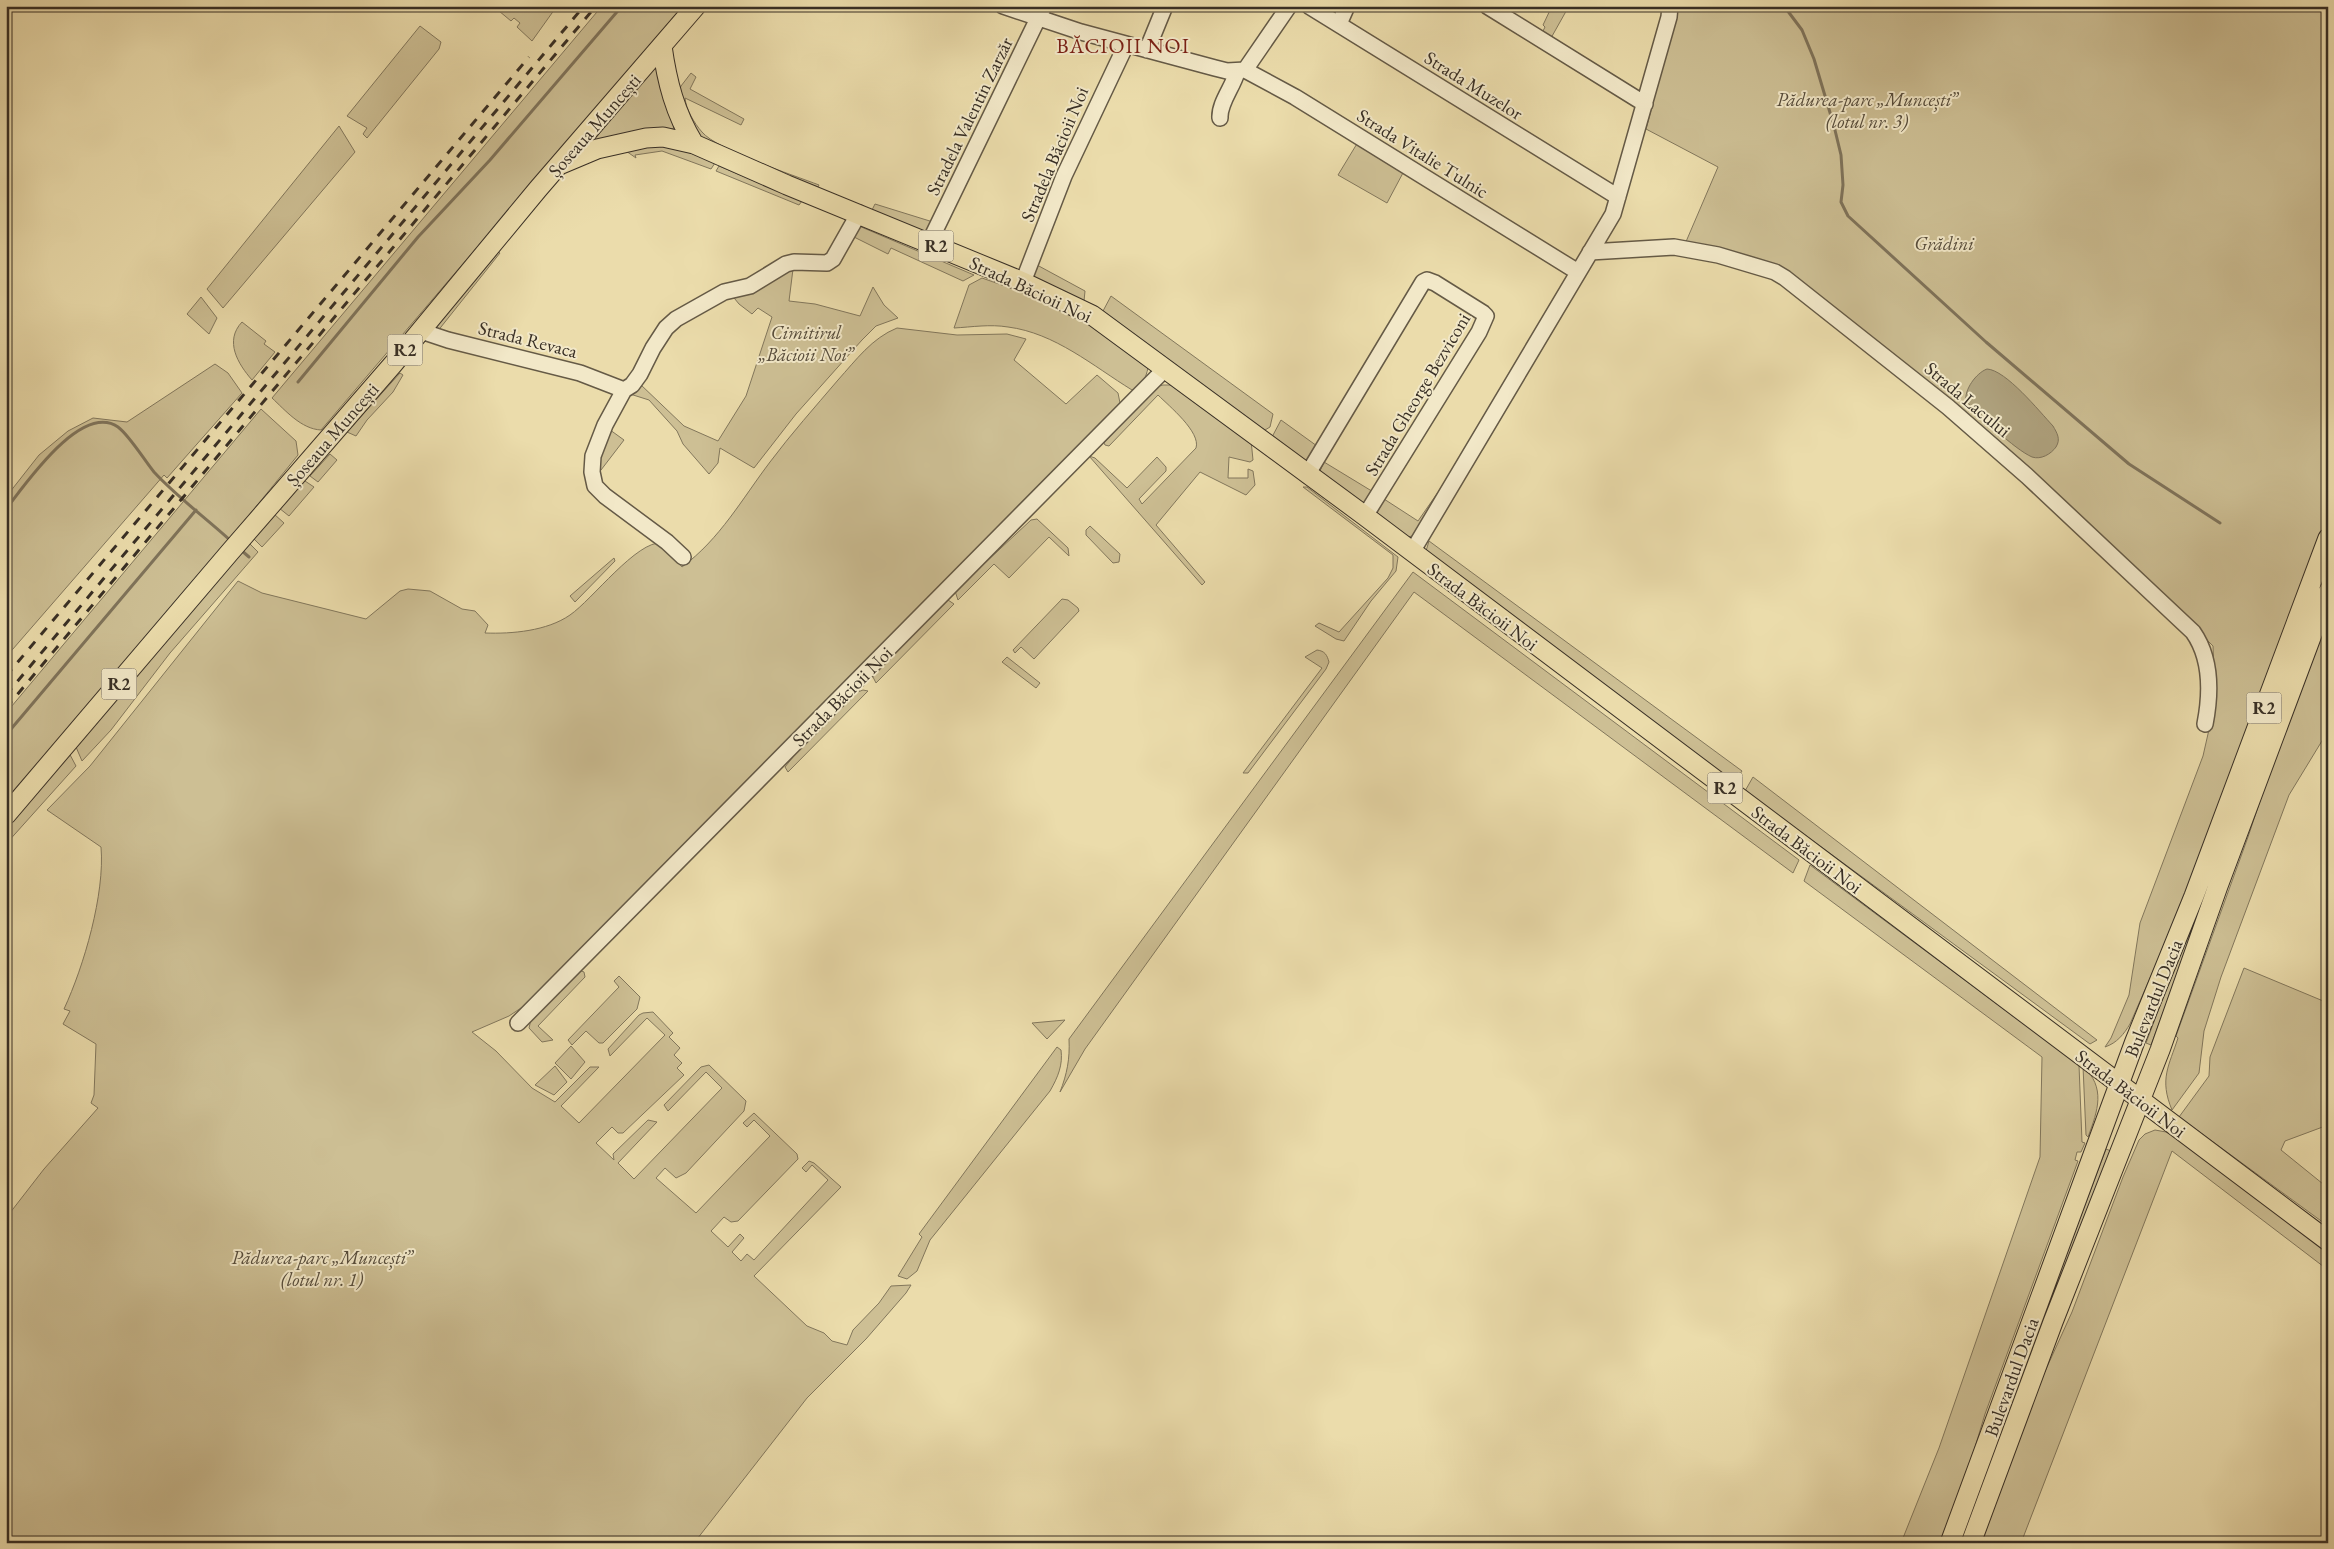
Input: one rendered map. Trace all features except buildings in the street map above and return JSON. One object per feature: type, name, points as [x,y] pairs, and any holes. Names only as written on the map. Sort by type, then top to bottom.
[{"type":"main road","name":"Șoseaua Muncești","points":[[6,815],[696,6]]},
{"type":"main road","points":[[662,46],[671,97],[678,116],[694,144]]},
{"type":"main road","name":"Strada Băcioii Noi","points":[[560,165],[597,149],[646,138],[663,137],[694,144],[787,185],[1023,282],[1092,315],[1365,516],[2328,1242]]},
{"type":"main road","name":"Bulevardul Dacia","points":[[1950,1543],[2119,1085],[2194,896],[2328,538]]},
{"type":"main road","name":"Bulevardul Dacia","points":[[1971,1543],[2053,1322],[2140,1102],[2221,877],[2328,592]]},
{"type":"street","name":"Strada Vitalie Tulnic","points":[[1004,6],[1041,13],[1126,45],[1215,68],[1241,71],[1295,97],[1578,272]]},
{"type":"street","points":[[1147,50],[1165,6]]},
{"type":"street","points":[[1220,118],[1221,109],[1241,71],[1289,6]]},
{"type":"street","name":"Strada Muzelor","points":[[1310,6],[1618,197]]},
{"type":"street","points":[[1339,24],[1347,6]]},
{"type":"street","points":[[1487,6],[1645,104]]},
{"type":"street","points":[[1412,552],[1613,214],[1670,12]]},
{"type":"street","name":"Stradela Valentin Zarzăr","points":[[929,243],[1041,13]]},
{"type":"street","name":"Stradela Băcioii Noi","points":[[1023,282],[1064,176],[1126,45]]},
{"type":"street","points":[[682,557],[667,542],[604,496],[593,479],[592,472],[597,441],[624,390],[640,374],[666,328],[676,319],[694,307],[724,292],[750,286],[786,264],[794,262],[828,263],[833,259],[859,214]]},
{"type":"street","name":"Strada Lacului","points":[[1590,252],[1674,247],[1691,249],[1775,272],[1784,278],[1948,407],[2027,476],[2193,632],[2203,646],[2207,667],[2208,707],[2205,724]]},
{"type":"street","name":"Strada Gheorge Bezviconi","points":[[1307,475],[1423,282],[1427,280],[1434,283],[1483,313],[1486,316],[1479,332],[1365,516]]},
{"type":"street","name":"Strada Revaca","points":[[420,331],[448,340],[580,373],[624,390]]},
{"type":"street","name":"Strada Băcioii Noi","points":[[518,1023],[1165,369]]},
{"type":"green space","points":[[510,6],[557,6],[532,41],[517,27],[520,23],[514,18],[511,21],[499,11]]},
{"type":"green space","points":[[602,6],[683,6],[321,430],[300,423],[272,398]]},
{"type":"green space","points":[[1552,6],[1569,6],[1551,38],[1542,33],[1545,27],[1543,25]]},
{"type":"green space","points":[[1676,6],[2328,6],[2328,516],[2188,891],[2130,1024],[2120,1038],[2105,1047],[2111,1038],[2129,995],[2140,923],[2203,756],[2215,703],[2213,646],[2164,597],[1780,268],[1685,244],[1718,167],[1646,129],[1675,19]]},
{"type":"green space","points":[[420,26],[441,42],[439,49],[367,138],[363,134],[367,128],[347,116]]},
{"type":"green space","points":[[654,68],[657,68],[674,126],[673,129],[594,140]]},
{"type":"green space","points":[[691,73],[696,77],[690,89],[744,119],[741,125],[685,98],[691,116],[702,132],[710,139],[739,154],[819,185],[818,187],[733,155],[716,147],[695,132],[679,92],[681,86]]},
{"type":"green space","points":[[339,126],[355,152],[223,308],[207,289]]},
{"type":"green space","points":[[1358,142],[1404,171],[1387,203],[1338,175]]},
{"type":"green space","points":[[659,145],[683,150],[715,163],[711,169],[662,151],[635,155],[636,158],[626,151]]},
{"type":"green space","points":[[719,166],[802,201],[799,205],[716,171]]},
{"type":"green space","points":[[875,204],[933,222],[928,233],[871,212]]},
{"type":"green space","points":[[859,226],[974,275],[963,281],[891,248],[888,254],[850,235]]},
{"type":"green space","points":[[498,252],[500,253],[437,332],[432,330]]},
{"type":"green space","points":[[1037,265],[1085,291],[1084,301],[1032,276]]},
{"type":"green space","name":"Cimitirul „Băcioii Noi”","points":[[780,269],[793,269],[789,301],[815,304],[860,316],[873,287],[884,305],[898,318],[876,326],[862,340],[796,414],[754,468],[720,448],[718,463],[709,474],[683,444],[677,431],[649,400],[630,394],[640,384],[684,426],[718,441],[746,396],[772,317],[758,308],[752,314],[739,304],[730,293]]},
{"type":"green space","points":[[982,278],[1053,305],[1093,327],[1146,364],[1148,368],[1143,382],[1132,390],[1058,343],[1025,330],[994,326],[954,328],[969,285]]},
{"type":"green space","points":[[1111,296],[1273,414],[1270,427],[1265,430],[1250,422],[1103,311]]},
{"type":"green space","points":[[201,297],[217,318],[209,334],[187,314]]},
{"type":"green space","points":[[242,322],[266,341],[264,344],[275,352],[252,380],[242,367],[235,352],[234,337]]},
{"type":"green space","name":"Pădurea-parc „Muncești” (lotul nr. 1)","points":[[897,328],[957,335],[1007,334],[1026,339],[1014,360],[1066,404],[1097,375],[1118,393],[1120,403],[524,1006],[509,1016],[472,1032],[496,1051],[532,1088],[555,1102],[590,1067],[599,1067],[561,1106],[579,1123],[665,1035],[647,1018],[610,1056],[608,1049],[639,1015],[653,1012],[673,1033],[669,1037],[680,1048],[674,1055],[682,1063],[677,1068],[684,1075],[623,1133],[618,1133],[612,1127],[596,1143],[614,1160],[613,1154],[648,1120],[657,1122],[618,1163],[634,1179],[722,1088],[706,1072],[668,1111],[664,1105],[701,1067],[709,1065],[746,1101],[744,1111],[686,1173],[676,1178],[665,1168],[656,1178],[696,1213],[770,1136],[754,1120],[747,1127],[743,1123],[754,1113],[797,1154],[798,1159],[738,1221],[731,1222],[724,1217],[711,1231],[728,1247],[740,1234],[744,1238],[732,1252],[741,1261],[747,1254],[754,1260],[828,1180],[812,1165],[806,1172],[802,1168],[809,1161],[814,1163],[841,1187],[754,1276],[807,1326],[824,1333],[832,1341],[847,1345],[853,1330],[879,1303],[891,1286],[911,1285],[906,1293],[866,1339],[807,1398],[694,1543],[6,1543],[6,1218],[44,1169],[98,1108],[91,1103],[94,1095],[96,1044],[63,1024],[70,1011],[64,1009],[79,972],[92,930],[100,886],[101,847],[47,810],[90,766],[238,581],[262,593],[366,619],[400,591],[408,589],[430,591],[462,609],[475,611],[488,625],[485,633],[518,632],[551,625],[570,615],[615,572],[640,551],[652,545],[662,543],[682,567],[696,556],[730,518],[778,452],[851,365],[872,344]]},
{"type":"green space","points":[[215,364],[228,373],[242,393],[167,478],[164,475],[6,657],[6,497],[39,455],[68,431],[93,418],[127,422]]},
{"type":"green space","points":[[400,373],[403,375],[393,392],[367,420],[356,436],[347,432]]},
{"type":"green space","points":[[1175,385],[1251,440],[1253,460],[1250,462],[1229,457],[1228,478],[1248,478],[1248,469],[1253,471],[1255,485],[1246,495],[1200,472],[1156,525],[1205,582],[1202,585],[1089,456],[1095,458],[1127,488],[1157,457],[1166,467],[1166,471],[1139,499],[1142,504],[1196,448],[1194,435],[1183,420],[1158,395],[1109,446],[1104,443],[1155,387]]},
{"type":"green space","points":[[261,409],[296,441],[298,455],[250,514],[240,530],[6,803],[6,713]]},
{"type":"green space","points":[[1281,420],[1317,446],[1307,463],[1272,437]]},
{"type":"green space","points":[[606,427],[624,440],[601,470],[598,469],[597,456]]},
{"type":"green space","points":[[330,454],[337,460],[318,482],[310,476]]},
{"type":"green space","points":[[1324,462],[1375,493],[1363,506],[1319,473]]},
{"type":"green space","points":[[1452,472],[1413,536],[1407,537],[1376,515],[1384,499],[1418,521]]},
{"type":"green space","points":[[305,481],[314,487],[289,516],[279,508]]},
{"type":"green space","points":[[1303,487],[1307,487],[1398,557],[1396,571],[1371,601],[1344,641],[1336,639],[1315,626],[1319,623],[1339,632],[1388,578],[1393,568],[1393,555]]},
{"type":"green space","points":[[274,514],[284,523],[262,547],[252,537]]},
{"type":"green space","points":[[1037,519],[1068,548],[1069,556],[1049,537],[1009,578],[994,564],[958,600],[955,591],[1031,520]]},
{"type":"green space","points":[[1090,526],[1120,554],[1119,562],[1113,563],[1086,535],[1086,530]]},
{"type":"green space","points":[[1429,541],[1742,771],[1734,783],[1426,551]]},
{"type":"green space","points":[[248,542],[258,552],[170,653],[111,730],[82,761],[76,747]]},
{"type":"green space","points":[[2328,557],[2328,572],[2151,1045],[2146,1043]]},
{"type":"green space","points":[[614,558],[615,561],[575,602],[570,596]]},
{"type":"green space","points":[[1413,572],[1799,860],[1793,873],[1414,592],[1085,1049],[1060,1092],[1068,1066],[1069,1039]]},
{"type":"green space","points":[[1062,599],[1068,600],[1079,611],[1034,659],[1021,647],[1015,653],[1013,650]]},
{"type":"green space","points":[[948,600],[954,604],[876,683],[873,677],[874,672]]},
{"type":"green space","points":[[2328,611],[2328,731],[2289,795],[2221,977],[2204,1031],[2199,1073],[2172,1110],[2166,1090],[2166,1081],[2178,1038],[2176,1036],[2248,837],[2288,717]]},
{"type":"green space","points":[[1317,650],[1324,652],[1327,657],[1329,662],[1326,669],[1248,773],[1243,773],[1322,668],[1305,657]]},
{"type":"green space","points":[[1007,657],[1040,683],[1036,688],[1002,662]]},
{"type":"green space","points":[[863,690],[868,691],[788,772],[785,767],[805,742],[855,693]]},
{"type":"green space","points":[[68,751],[76,766],[6,844],[6,827]]},
{"type":"green space","points":[[1753,777],[2097,1040],[2090,1044],[1745,791]]},
{"type":"green space","points":[[1810,865],[2079,1065],[2082,1142],[2085,1143],[2081,1152],[2077,1152],[2075,1160],[2078,1161],[1985,1414],[1956,1510],[1943,1543],[1901,1543],[1939,1448],[2040,1157],[2042,1057],[1804,881]]},
{"type":"green space","points":[[2244,968],[2328,1003],[2328,1125],[2285,1141],[2281,1150],[2328,1188],[2328,1226],[2179,1117],[2209,1076],[2210,1057]]},
{"type":"green space","points":[[579,970],[584,972],[585,977],[538,1026],[553,1040],[542,1042],[529,1028],[536,1011],[549,996]]},
{"type":"green space","points":[[619,976],[640,997],[637,1009],[603,1043],[599,1043],[586,1031],[572,1045],[568,1040],[619,987],[614,981]]},
{"type":"green space","points":[[1065,1020],[1047,1039],[1032,1023]]},
{"type":"green space","points":[[571,1046],[585,1062],[571,1079],[555,1063]]},
{"type":"green space","points":[[1057,1047],[1061,1050],[1061,1066],[1050,1091],[930,1240],[917,1271],[907,1279],[898,1276],[922,1237],[919,1234]]},
{"type":"green space","points":[[555,1066],[567,1082],[554,1095],[535,1085]]},
{"type":"green space","points":[[2083,1066],[2095,1083],[2098,1100],[2095,1118],[2088,1137],[2086,1135]]},
{"type":"green space","points":[[2155,1130],[2166,1132],[2187,1143],[2328,1250],[2328,1270],[2172,1151],[2021,1543],[1981,1543],[2037,1389],[2072,1312],[2123,1177],[2139,1140],[2145,1134]]},
{"type":"green space","points":[[2106,1149],[2111,1151],[1964,1543],[1958,1543]]},
{"type":"shaded area","points":[[1987,369],[1995,371],[2013,384],[2053,426],[2058,441],[2056,447],[2051,452],[2039,458],[2025,453],[1998,432],[1966,401],[1967,392],[1972,382]]},
{"type":"waterway","points":[[298,382],[418,237],[490,160],[622,6]]},
{"type":"waterway","points":[[1784,6],[1802,30],[1814,59],[1841,155],[1843,185],[1841,202],[1848,216],[1986,342],[2129,464],[2220,523]]},
{"type":"waterway","points":[[6,509],[55,450],[71,436],[88,426],[103,422],[118,427],[132,442],[154,472],[231,541]]},
{"type":"waterway","points":[[6,735],[196,510]]},
{"type":"waterway","points":[[241,550],[249,557]]},
{"type":"railway","points":[[6,695],[584,6]]},
{"type":"railway","points":[[6,708],[596,6]]},
{"type":"railway","points":[[6,676],[529,57]]},
{"type":"district","name":"BĂCIOII NOI","points":[[1123,46]]},
{"type":"park label","name":"Pădurea-parc „Muncești” (lotul nr. 3)","points":[[1867,110]]},
{"type":"park label","name":"Grădini","points":[[1944,243]]}]
